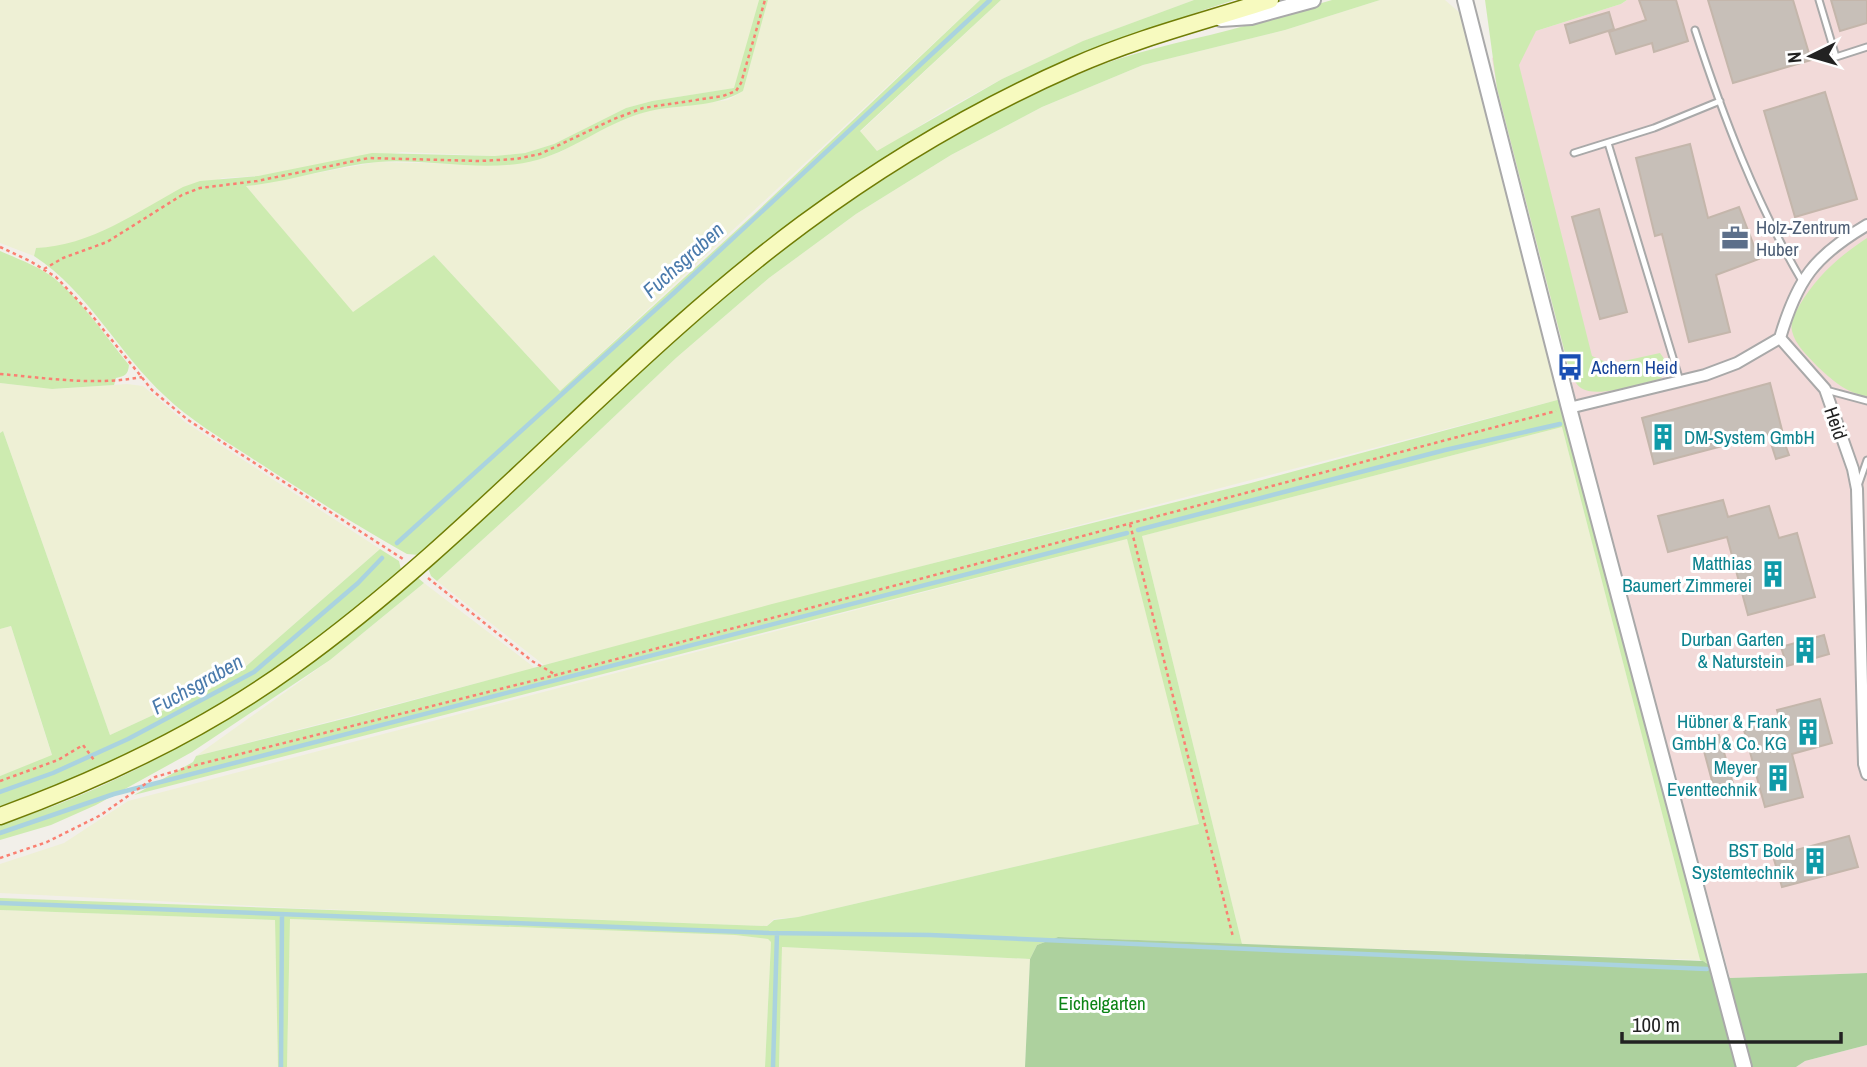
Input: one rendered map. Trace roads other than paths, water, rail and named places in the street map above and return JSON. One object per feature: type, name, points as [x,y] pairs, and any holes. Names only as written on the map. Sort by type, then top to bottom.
[{"type":"main road","points":[[0,816],[100,777],[179,738],[293,667],[414,568],[688,317],[770,250],[852,190],[966,119],[1076,65],[1270,0]]},
{"type":"street","points":[[1209,20],[1251,17],[1313,0]]},
{"type":"street","points":[[1467,5],[1569,408],[1744,1067]]},
{"type":"street","points":[[1569,408],[1705,375],[1737,363],[1780,338],[1789,308],[1802,281],[1817,261],[1842,240],[1867,225]]},
{"type":"street","name":"Heid","points":[[1780,338],[1825,389],[1853,469],[1857,489],[1864,764],[1867,775]]},
{"type":"lane","points":[[1819,0],[1836,57],[1867,47]]},
{"type":"lane","points":[[1695,30],[1720,101],[1776,237],[1802,281]]},
{"type":"lane","points":[[1574,153],[1654,128],[1720,101]]},
{"type":"lane","points":[[1608,143],[1680,381]]},
{"type":"lane","points":[[1825,389],[1867,401]]},
{"type":"lane","points":[[1857,489],[1867,460]]},
{"type":"waterway","name":"Fuchsgraben","points":[[397,543],[675,292],[990,0]]},
{"type":"waterway","points":[[1138,530],[1445,450],[1560,424]]},
{"type":"waterway","points":[[0,833],[114,794],[1127,533]]},
{"type":"waterway","name":"Fuchsgraben","points":[[0,792],[53,773],[128,739],[254,672],[358,583],[382,558]]},
{"type":"waterway","points":[[0,903],[769,933],[930,935],[1707,969]]},
{"type":"waterway","points":[[281,1067],[282,915]]},
{"type":"waterway","points":[[773,1067],[777,933]]},
{"type":"place","name":"Holz-Zentrum Huber","points":[[1735,238]]},
{"type":"place","name":"Achern Heid","points":[[1570,367]]},
{"type":"place","name":"DM-System GmbH","points":[[1663,437]]},
{"type":"place","name":"Matthias Baumert Zimmerei","points":[[1773,574]]},
{"type":"place","name":"Durban Garten & Naturstein","points":[[1805,650]]},
{"type":"place","name":"Hübner & Frank GmbH & Co. KG","points":[[1808,732]]},
{"type":"place","name":"Meyer Eventtechnik","points":[[1778,778]]},
{"type":"place","name":"BST Bold Systemtechnik","points":[[1815,861]]},
{"type":"park label","name":"Eichelgarten","points":[[1102,1003]]}]
